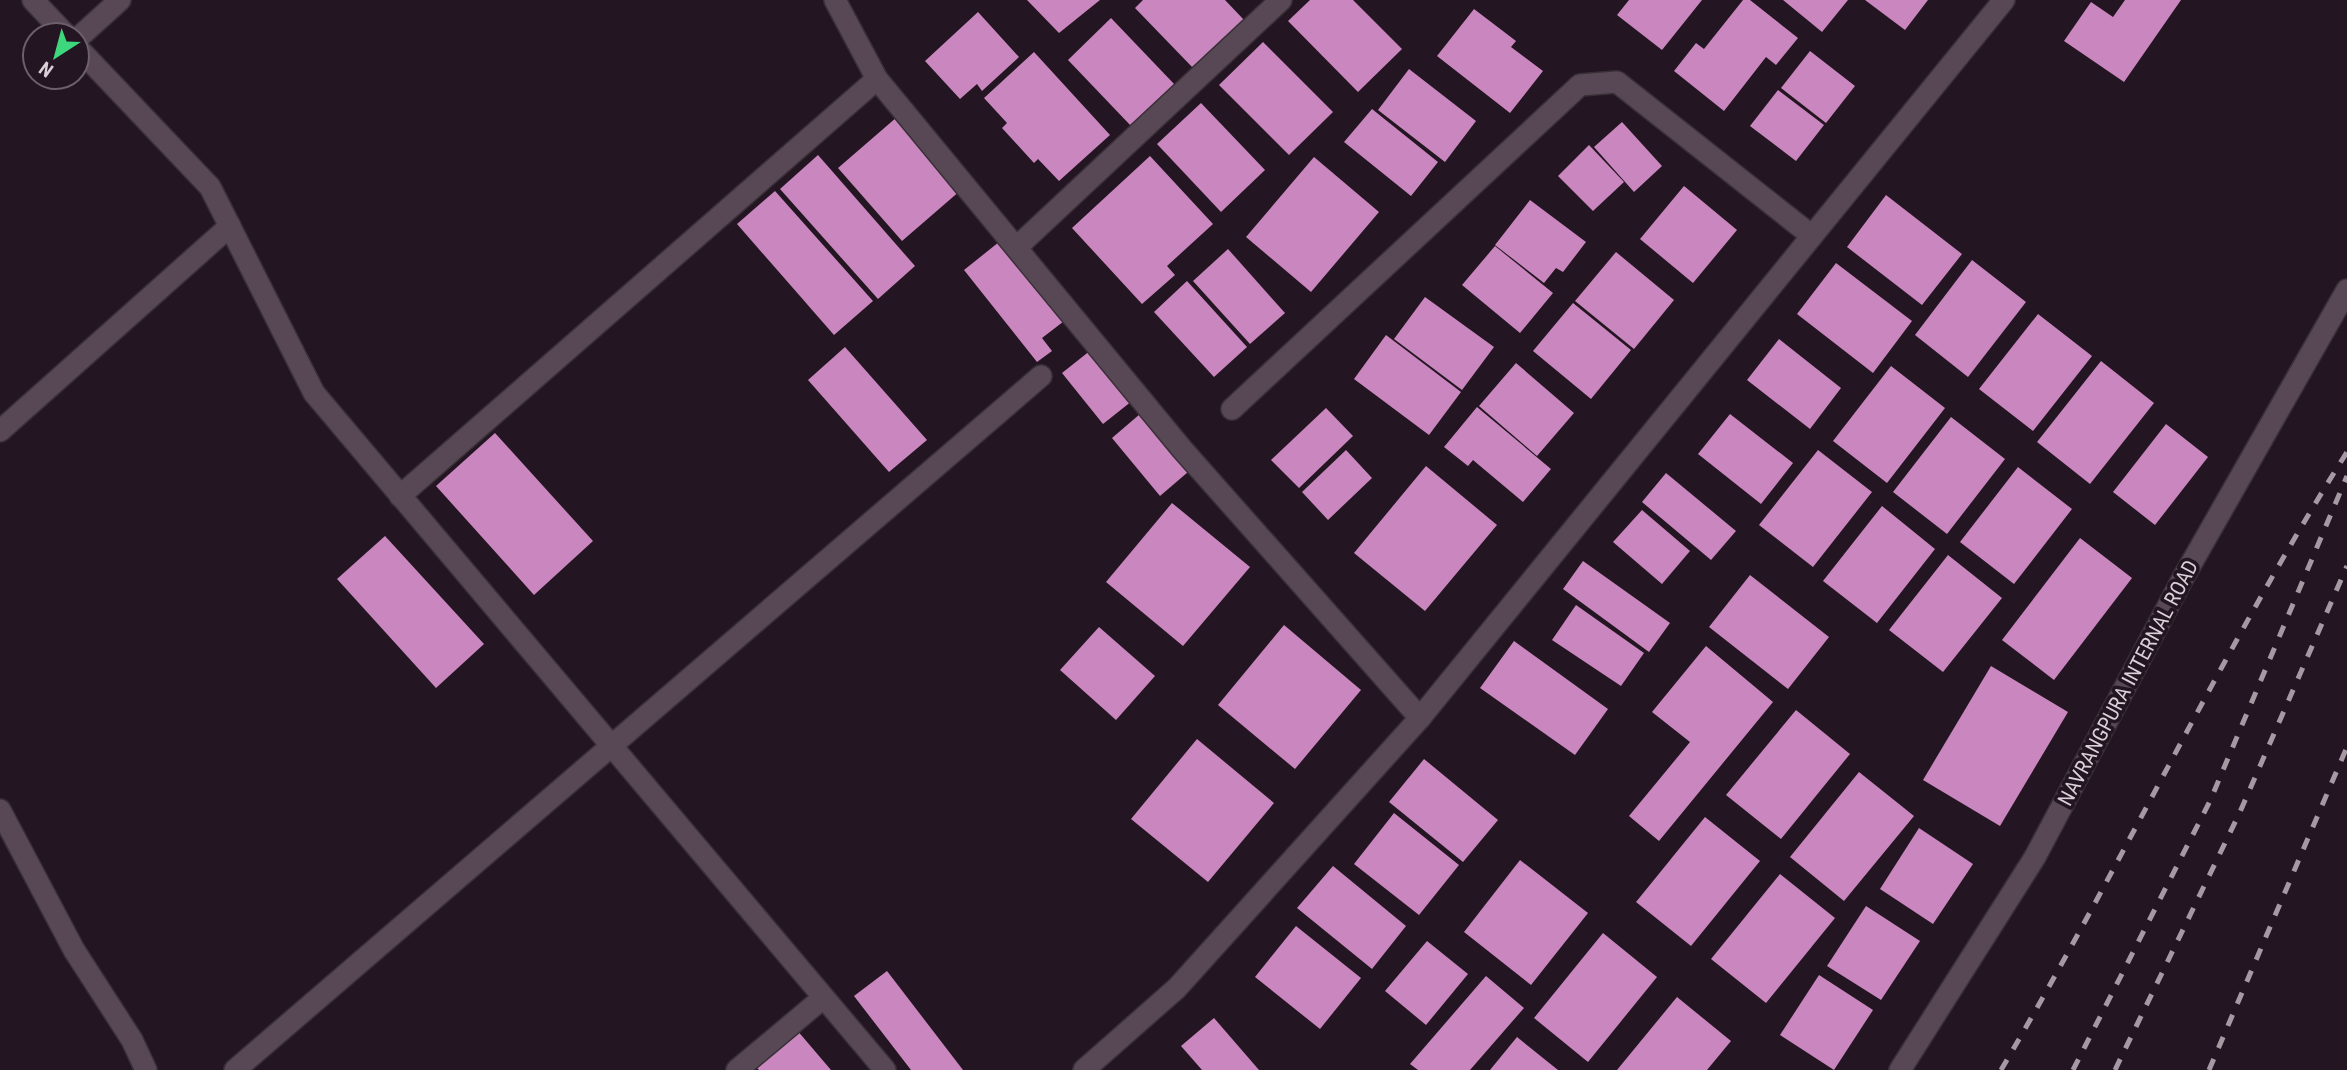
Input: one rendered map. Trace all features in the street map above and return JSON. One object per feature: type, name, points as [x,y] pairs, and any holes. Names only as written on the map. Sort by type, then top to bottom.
[{"type":"street","points":[[33,0],[53,21]]},
{"type":"street","points":[[91,26],[120,0]]},
{"type":"street","points":[[835,0],[877,79],[1182,449],[1420,718]]},
{"type":"street","points":[[1017,247],[1281,0]]},
{"type":"street","points":[[1084,1070],[1177,988],[1420,718],[2004,0]]},
{"type":"street","points":[[91,62],[210,187],[314,393],[885,1070]]},
{"type":"street","points":[[400,496],[877,79]]},
{"type":"street","points":[[1232,410],[1580,85],[1617,82],[1812,236]]},
{"type":"street","points":[[0,431],[230,226]]},
{"type":"street","name":"NAVRANGPURA INTERNAL ROAD","points":[[1900,1070],[2035,858],[2183,578],[2347,290]]},
{"type":"street","points":[[235,1070],[1041,376]]},
{"type":"street","points":[[0,810],[74,950],[132,1040],[146,1070]]},
{"type":"street","points":[[737,1070],[823,998]]},
{"type":"building","points":[[1027,0],[1100,0],[1059,33]]},
{"type":"building","points":[[1143,0],[1225,0],[1245,21],[1194,69],[1135,8]]},
{"type":"building","points":[[1310,0],[1353,0],[1402,49],[1358,92],[1288,21]]},
{"type":"building","points":[[1629,0],[1702,0],[1662,50],[1617,15]]},
{"type":"building","points":[[1743,0],[1750,0],[1798,38],[1776,65],[1766,57],[1724,111],[1674,71],[1696,43],[1704,49]]},
{"type":"building","points":[[1783,0],[1848,0],[1822,32]]},
{"type":"building","points":[[1865,0],[1928,0],[1905,30]]},
{"type":"building","points":[[2125,0],[2181,0],[2124,82],[2064,41],[2091,2],[2113,17]]},
{"type":"building","points":[[1474,9],[1516,41],[1511,47],[1543,71],[1510,113],[1437,56]]},
{"type":"building","points":[[978,12],[1019,57],[982,91],[977,84],[960,99],[925,61]]},
{"type":"building","points":[[1111,18],[1176,86],[1132,127],[1068,60]]},
{"type":"building","points":[[1263,42],[1333,112],[1289,155],[1219,85]]},
{"type":"building","points":[[1810,51],[1855,86],[1826,123],[1781,88]]},
{"type":"building","points":[[1034,52],[1110,135],[1059,181],[1038,159],[1034,163],[1002,128],[1007,123],[984,98]]},
{"type":"building","points":[[1409,69],[1476,121],[1445,162],[1378,110]]},
{"type":"building","points":[[1778,90],[1824,125],[1796,161],[1750,126]]},
{"type":"building","points":[[1201,103],[1265,170],[1221,212],[1157,144]]},
{"type":"building","points":[[1372,109],[1438,162],[1411,196],[1344,142]]},
{"type":"building","points":[[897,117],[961,190],[902,241],[838,168]]},
{"type":"building","points":[[1622,122],[1662,166],[1634,192],[1594,147]]},
{"type":"building","points":[[1589,145],[1624,182],[1593,211],[1558,176]]},
{"type":"building","points":[[818,155],[915,266],[878,299],[780,189]]},
{"type":"building","points":[[1150,156],[1213,224],[1167,266],[1175,275],[1142,304],[1072,228]]},
{"type":"building","points":[[1314,157],[1379,212],[1311,292],[1246,237]]},
{"type":"building","points":[[1684,186],[1737,230],[1693,283],[1640,239]]},
{"type":"building","points":[[775,191],[873,301],[834,335],[737,224]]},
{"type":"building","points":[[1886,195],[1962,254],[1922,305],[1847,247]]},
{"type":"building","points":[[1530,200],[1586,242],[1563,272],[1556,268],[1544,283],[1495,245]]},
{"type":"building","points":[[1004,238],[1068,318],[1042,338],[1052,351],[1037,362],[964,270]]},
{"type":"building","points":[[1495,246],[1553,293],[1520,333],[1462,285]]},
{"type":"building","points":[[1228,249],[1285,313],[1250,344],[1193,281]]},
{"type":"building","points":[[1616,252],[1674,300],[1634,349],[1575,301]]},
{"type":"building","points":[[1972,260],[2026,302],[1968,377],[1915,335]]},
{"type":"building","points":[[1836,263],[1912,321],[1873,373],[1797,314]]},
{"type":"building","points":[[1187,281],[1247,347],[1214,377],[1154,312]]},
{"type":"building","points":[[1425,297],[1494,347],[1462,390],[1394,339]]},
{"type":"building","points":[[1573,303],[1631,350],[1591,399],[1533,351]]},
{"type":"building","points":[[2038,314],[2092,356],[2033,431],[1979,389]]},
{"type":"building","points":[[1386,335],[1461,392],[1429,435],[1354,379]]},
{"type":"building","points":[[1779,339],[1841,388],[1810,429],[1747,380]]},
{"type":"building","points":[[1096,346],[1137,397],[1103,424],[1062,373]]},
{"type":"building","points":[[845,347],[927,440],[889,472],[808,380]]},
{"type":"building","points":[[2101,361],[2154,403],[2090,484],[2037,442]]},
{"type":"building","points":[[1516,363],[1574,413],[1537,456],[1479,406]]},
{"type":"building","points":[[1891,366],[1945,408],[1887,483],[1833,441]]},
{"type":"building","points":[[1477,407],[1551,469],[1523,502],[1473,460],[1468,466],[1444,447]]},
{"type":"building","points":[[1147,408],[1195,466],[1160,496],[1112,438]]},
{"type":"building","points":[[1326,408],[1353,436],[1299,488],[1271,460]]},
{"type":"building","points":[[1730,414],[1793,463],[1761,504],[1698,454]]},
{"type":"building","points":[[1951,417],[2005,459],[1947,534],[1893,492]]},
{"type":"building","points":[[2166,424],[2208,457],[2155,525],[2113,492]]},
{"type":"building","points":[[495,433],[593,541],[534,595],[436,486]]},
{"type":"building","points":[[1346,450],[1372,478],[1328,520],[1302,492]]},
{"type":"building","points":[[1818,450],[1872,492],[1813,567],[1759,525]]},
{"type":"building","points":[[1426,466],[1497,525],[1425,611],[1354,553]]},
{"type":"building","points":[[2018,467],[2072,509],[2014,584],[1960,542]]},
{"type":"building","points":[[1666,473],[1736,531],[1711,560],[1642,502]]},
{"type":"building","points":[[1172,503],[1250,567],[1183,646],[1106,582]]},
{"type":"building","points":[[1882,506],[1935,549],[1877,623],[1823,581]]},
{"type":"building","points":[[1642,510],[1690,551],[1662,584],[1613,542]]},
{"type":"building","points":[[385,536],[484,644],[436,688],[337,579]]},
{"type":"building","points":[[2080,538],[2132,578],[2054,680],[2002,640]]},
{"type":"building","points":[[1948,555],[2002,598],[1943,672],[1889,630]]},
{"type":"building","points":[[1583,561],[1670,623],[1649,652],[1563,589]]},
{"type":"building","points":[[1750,575],[1829,637],[1788,689],[1709,627]]},
{"type":"building","points":[[1576,605],[1644,653],[1621,686],[1552,640]]},
{"type":"building","points":[[1284,625],[1361,690],[1295,769],[1218,705]]},
{"type":"building","points":[[1099,627],[1155,676],[1116,720],[1060,670]]},
{"type":"building","points":[[1514,641],[1608,709],[1575,755],[1480,688]]},
{"type":"building","points":[[1706,646],[1773,702],[1659,841],[1629,816],[1690,742],[1652,712]]},
{"type":"building","points":[[1991,666],[2068,712],[2000,826],[1923,780]]},
{"type":"building","points":[[1796,710],[1850,754],[1781,839],[1726,795]]},
{"type":"building","points":[[1197,739],[1274,803],[1208,882],[1131,819]]},
{"type":"building","points":[[1424,759],[1498,820],[1463,862],[1389,802]]},
{"type":"building","points":[[1859,772],[1914,816],[1844,901],[1790,857]]},
{"type":"building","points":[[1394,813],[1459,865],[1419,915],[1354,864]]},
{"type":"building","points":[[1705,817],[1760,861],[1691,946],[1636,902]]},
{"type":"building","points":[[1919,828],[1973,864],[1933,924],[1880,889]]},
{"type":"building","points":[[1520,860],[1588,913],[1531,985],[1464,932]]},
{"type":"building","points":[[1333,866],[1406,926],[1372,969],[1297,908]]},
{"type":"building","points":[[1780,874],[1835,918],[1766,1003],[1711,959]]},
{"type":"building","points":[[1866,906],[1920,941],[1881,1000],[1827,966]]},
{"type":"building","points":[[1296,926],[1361,978],[1320,1029],[1255,977]]},
{"type":"building","points":[[1603,933],[1657,977],[1588,1062],[1534,1018]]},
{"type":"building","points":[[1427,941],[1468,974],[1426,1025],[1385,991]]},
{"type":"building","points":[[887,971],[963,1070],[911,1070],[854,996]]},
{"type":"building","points":[[1819,975],[1873,1010],[1834,1070],[1780,1035]]},
{"type":"building","points":[[1486,976],[1524,1008],[1470,1070],[1418,1070],[1410,1064]]},
{"type":"building","points":[[1677,997],[1731,1041],[1707,1070],[1617,1070]]},
{"type":"building","points":[[1214,1018],[1259,1070],[1202,1070],[1181,1046]]},
{"type":"building","points":[[796,1029],[831,1070],[759,1070],[754,1065]]},
{"type":"building","points":[[1517,1037],[1558,1070],[1490,1070]]},
{"type":"railway","points":[[2001,1070],[2088,916],[2257,604],[2347,452]]},
{"type":"railway","points":[[2073,1070],[2210,801],[2347,476]]},
{"type":"railway","points":[[2115,1070],[2240,812],[2347,566]]},
{"type":"railway","points":[[2209,1070],[2347,747]]}]
